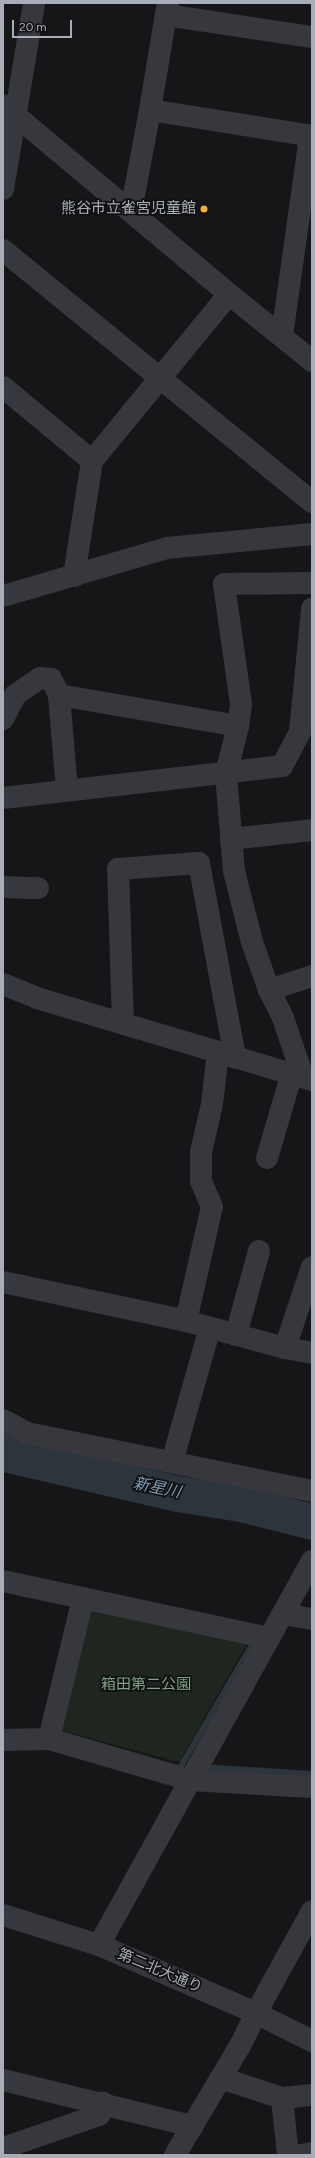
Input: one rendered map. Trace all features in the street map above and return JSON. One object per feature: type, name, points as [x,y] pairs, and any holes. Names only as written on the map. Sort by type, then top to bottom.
[{"type":"street","points":[[3,190],[9,110],[34,3]]},
{"type":"street","points":[[130,211],[150,110],[167,9],[312,37]]},
{"type":"street","points":[[9,110],[229,294],[312,361]]},
{"type":"street","points":[[150,110],[311,136],[305,221],[282,336]]},
{"type":"street","points":[[3,250],[312,502]]},
{"type":"street","points":[[74,576],[92,461],[161,379],[229,294]]},
{"type":"street","points":[[3,387],[92,461]]},
{"type":"street","points":[[3,596],[167,548],[312,534]]},
{"type":"street","points":[[267,1158],[302,1077],[283,1018],[269,990],[252,942],[234,871],[226,774],[238,726],[241,704],[224,584],[312,582]]},
{"type":"street","points":[[3,798],[226,774],[282,766],[300,732],[312,609]]},
{"type":"street","points":[[3,719],[15,695],[40,678],[50,679],[59,696],[67,790]]},
{"type":"street","points":[[59,696],[238,726]]},
{"type":"street","points":[[231,839],[312,830]]},
{"type":"street","points":[[123,1024],[118,869],[199,863],[226,1055],[212,1104],[201,1152],[201,1181],[212,1207],[186,1321]]},
{"type":"street","points":[[3,887],[38,888]]},
{"type":"street","points":[[269,990],[312,976]]},
{"type":"street","points":[[3,984],[37,998],[302,1077]]},
{"type":"street","points":[[236,1335],[259,1251]]},
{"type":"street","points":[[285,1348],[312,1267]]},
{"type":"street","points":[[3,1282],[186,1321],[285,1348],[312,1353]]},
{"type":"street","points":[[172,1462],[210,1328]]},
{"type":"street","points":[[3,1420],[28,1433],[312,1491]]},
{"type":"street","points":[[99,1945],[312,1561]]},
{"type":"street","points":[[3,1581],[269,1638]]},
{"type":"street","points":[[49,1739],[83,1598]]},
{"type":"street","points":[[283,1614],[312,1619]]},
{"type":"street","points":[[3,1740],[49,1739],[192,1776],[312,1787]]},
{"type":"street","name":"第二北大通り","points":[[3,1915],[99,1945],[256,2012],[312,2041]]},
{"type":"street","points":[[175,2155],[241,2044],[256,2012],[309,1922]]},
{"type":"street","points":[[221,2078],[282,2098],[312,2095]]},
{"type":"street","points":[[3,2080],[192,2126]]},
{"type":"street","points":[[282,2098],[288,2155]]},
{"type":"street","points":[[3,2148],[99,2116],[103,2104]]},
{"type":"street","points":[[302,2155],[312,2153]]},
{"type":"green space","name":"箱田第二公園","points":[[88,1604],[249,1640],[179,1762],[59,1730]]},
{"type":"waterway","name":"新星川","points":[[3,1451],[9,1455],[178,1494],[241,1504],[312,1522]]},
{"type":"waterway","points":[[181,1766],[250,1648]]},
{"type":"waterway","points":[[202,1767],[312,1774]]},
{"type":"place","name":"熊谷市立雀宮児童館","points":[[204,209]]}]
